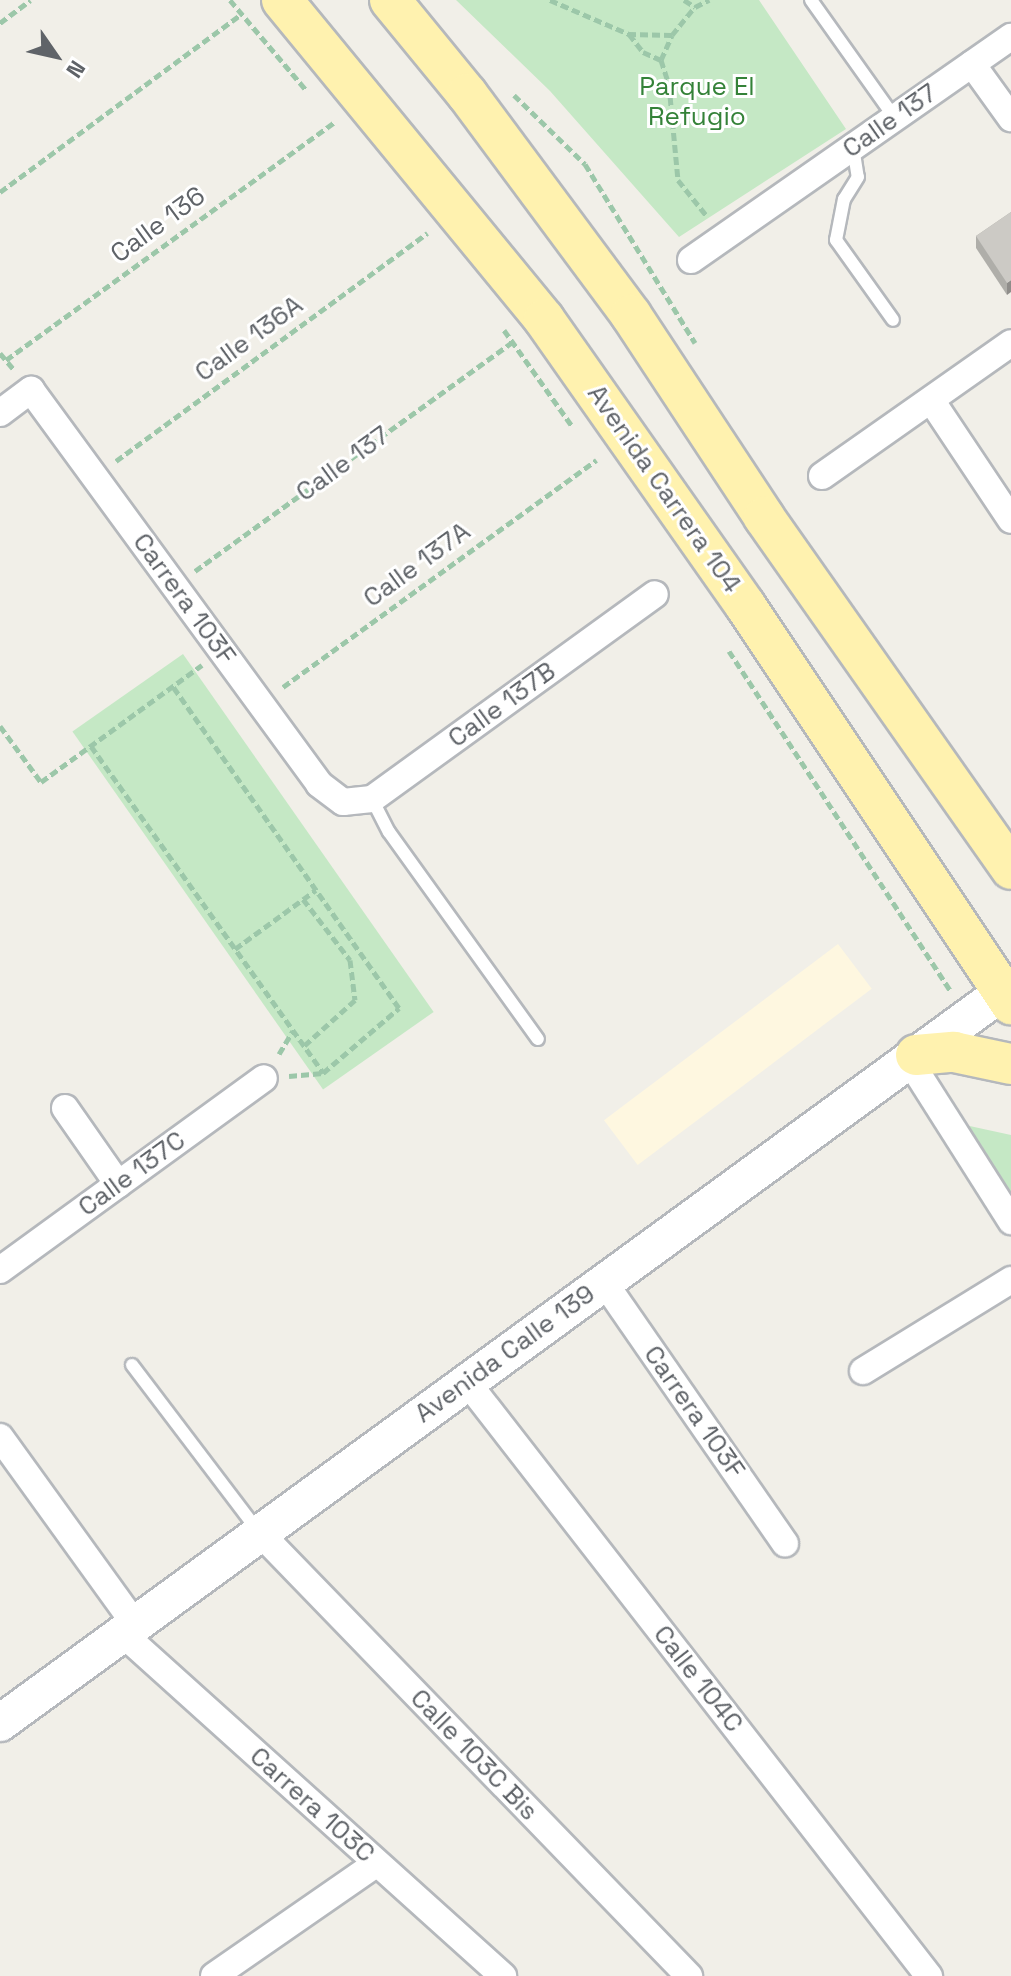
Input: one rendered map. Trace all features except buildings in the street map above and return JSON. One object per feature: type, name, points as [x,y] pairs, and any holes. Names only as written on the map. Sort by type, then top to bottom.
[{"type":"main road","name":"Avenida Carrera 104","points":[[282,0],[571,357],[745,605],[1008,994]]},
{"type":"main road","points":[[390,0],[467,94],[631,315],[764,517],[1011,869]]},
{"type":"main road","name":"Avenida Calle 139","points":[[0,1723],[913,1058],[1008,994]]},
{"type":"main road","points":[[913,1058],[954,1052],[1011,1064]]},
{"type":"street","name":"Calle 137","points":[[691,260],[1011,37]]},
{"type":"street","points":[[972,64],[1011,118]]},
{"type":"street","points":[[822,476],[1011,343]]},
{"type":"street","name":"Carrera 103F","points":[[0,413],[31,390],[319,784],[343,802],[372,799]]},
{"type":"street","points":[[931,400],[1011,520]]},
{"type":"street","name":"Calle 137B","points":[[372,799],[655,594]]},
{"type":"street","points":[[913,1058],[1011,1221]]},
{"type":"street","name":"Calle 137C","points":[[0,1270],[264,1078]]},
{"type":"street","points":[[65,1108],[118,1184]]},
{"type":"street","points":[[863,1371],[1011,1280]]},
{"type":"street","name":"Carrera 103F","points":[[604,1282],[785,1543]]},
{"type":"street","name":"Calle 104C","points":[[467,1382],[929,1976]]},
{"type":"street","name":"Carrera 103C","points":[[0,1437],[129,1629],[377,1863],[503,1976]]},
{"type":"street","name":"Calle 103C Bis","points":[[260,1533],[689,1976]]},
{"type":"street","points":[[214,1976],[377,1863]]},
{"type":"lane","points":[[811,0],[895,118]]},
{"type":"lane","points":[[853,147],[858,177],[844,199],[836,240],[893,320]]},
{"type":"lane","points":[[372,799],[389,832],[538,1039]]},
{"type":"lane","points":[[132,1365],[260,1533]]},
{"type":"path","points":[[0,23],[30,0]]},
{"type":"path","points":[[230,0],[315,100]]},
{"type":"path","points":[[550,0],[629,34],[672,35]]},
{"type":"path","points":[[684,0],[695,7]]},
{"type":"path","points":[[702,0],[672,35],[661,60],[669,85],[678,180],[724,238]]},
{"type":"path","points":[[695,7],[709,0]]},
{"type":"path","points":[[0,192],[241,14]]},
{"type":"path","points":[[629,34],[643,52],[661,60]]},
{"type":"path","points":[[324,111],[344,134]]},
{"type":"path","name":"Calle 136","points":[[6,360],[334,123]]},
{"type":"path","points":[[423,226],[437,245]]},
{"type":"path","name":"Calle 136A","points":[[94,477],[428,233]]},
{"type":"path","points":[[500,325],[580,437]]},
{"type":"path","name":"Calle 137","points":[[174,586],[512,342]]},
{"type":"path","points":[[588,449],[606,473]]},
{"type":"path","name":"Calle 137A","points":[[260,703],[597,460]]},
{"type":"path","points":[[721,639],[901,912]]},
{"type":"path","points":[[0,726],[41,782],[222,651]]},
{"type":"path","points":[[91,746],[323,1073],[399,1008],[173,686]]},
{"type":"path","points":[[235,949],[316,890]]},
{"type":"path","points":[[303,899],[350,960],[355,1000],[304,1046]]},
{"type":"shaded area","points":[[838,944],[872,989],[638,1165],[604,1120]]},
{"type":"green space","name":"Parque El Refugio","points":[[456,0],[759,0],[846,129],[679,237],[550,91]]},
{"type":"green space","points":[[183,654],[434,1012],[323,1089],[72,731]]},
{"type":"green space","points":[[965,1125],[1011,1135],[1011,1196]]}]
